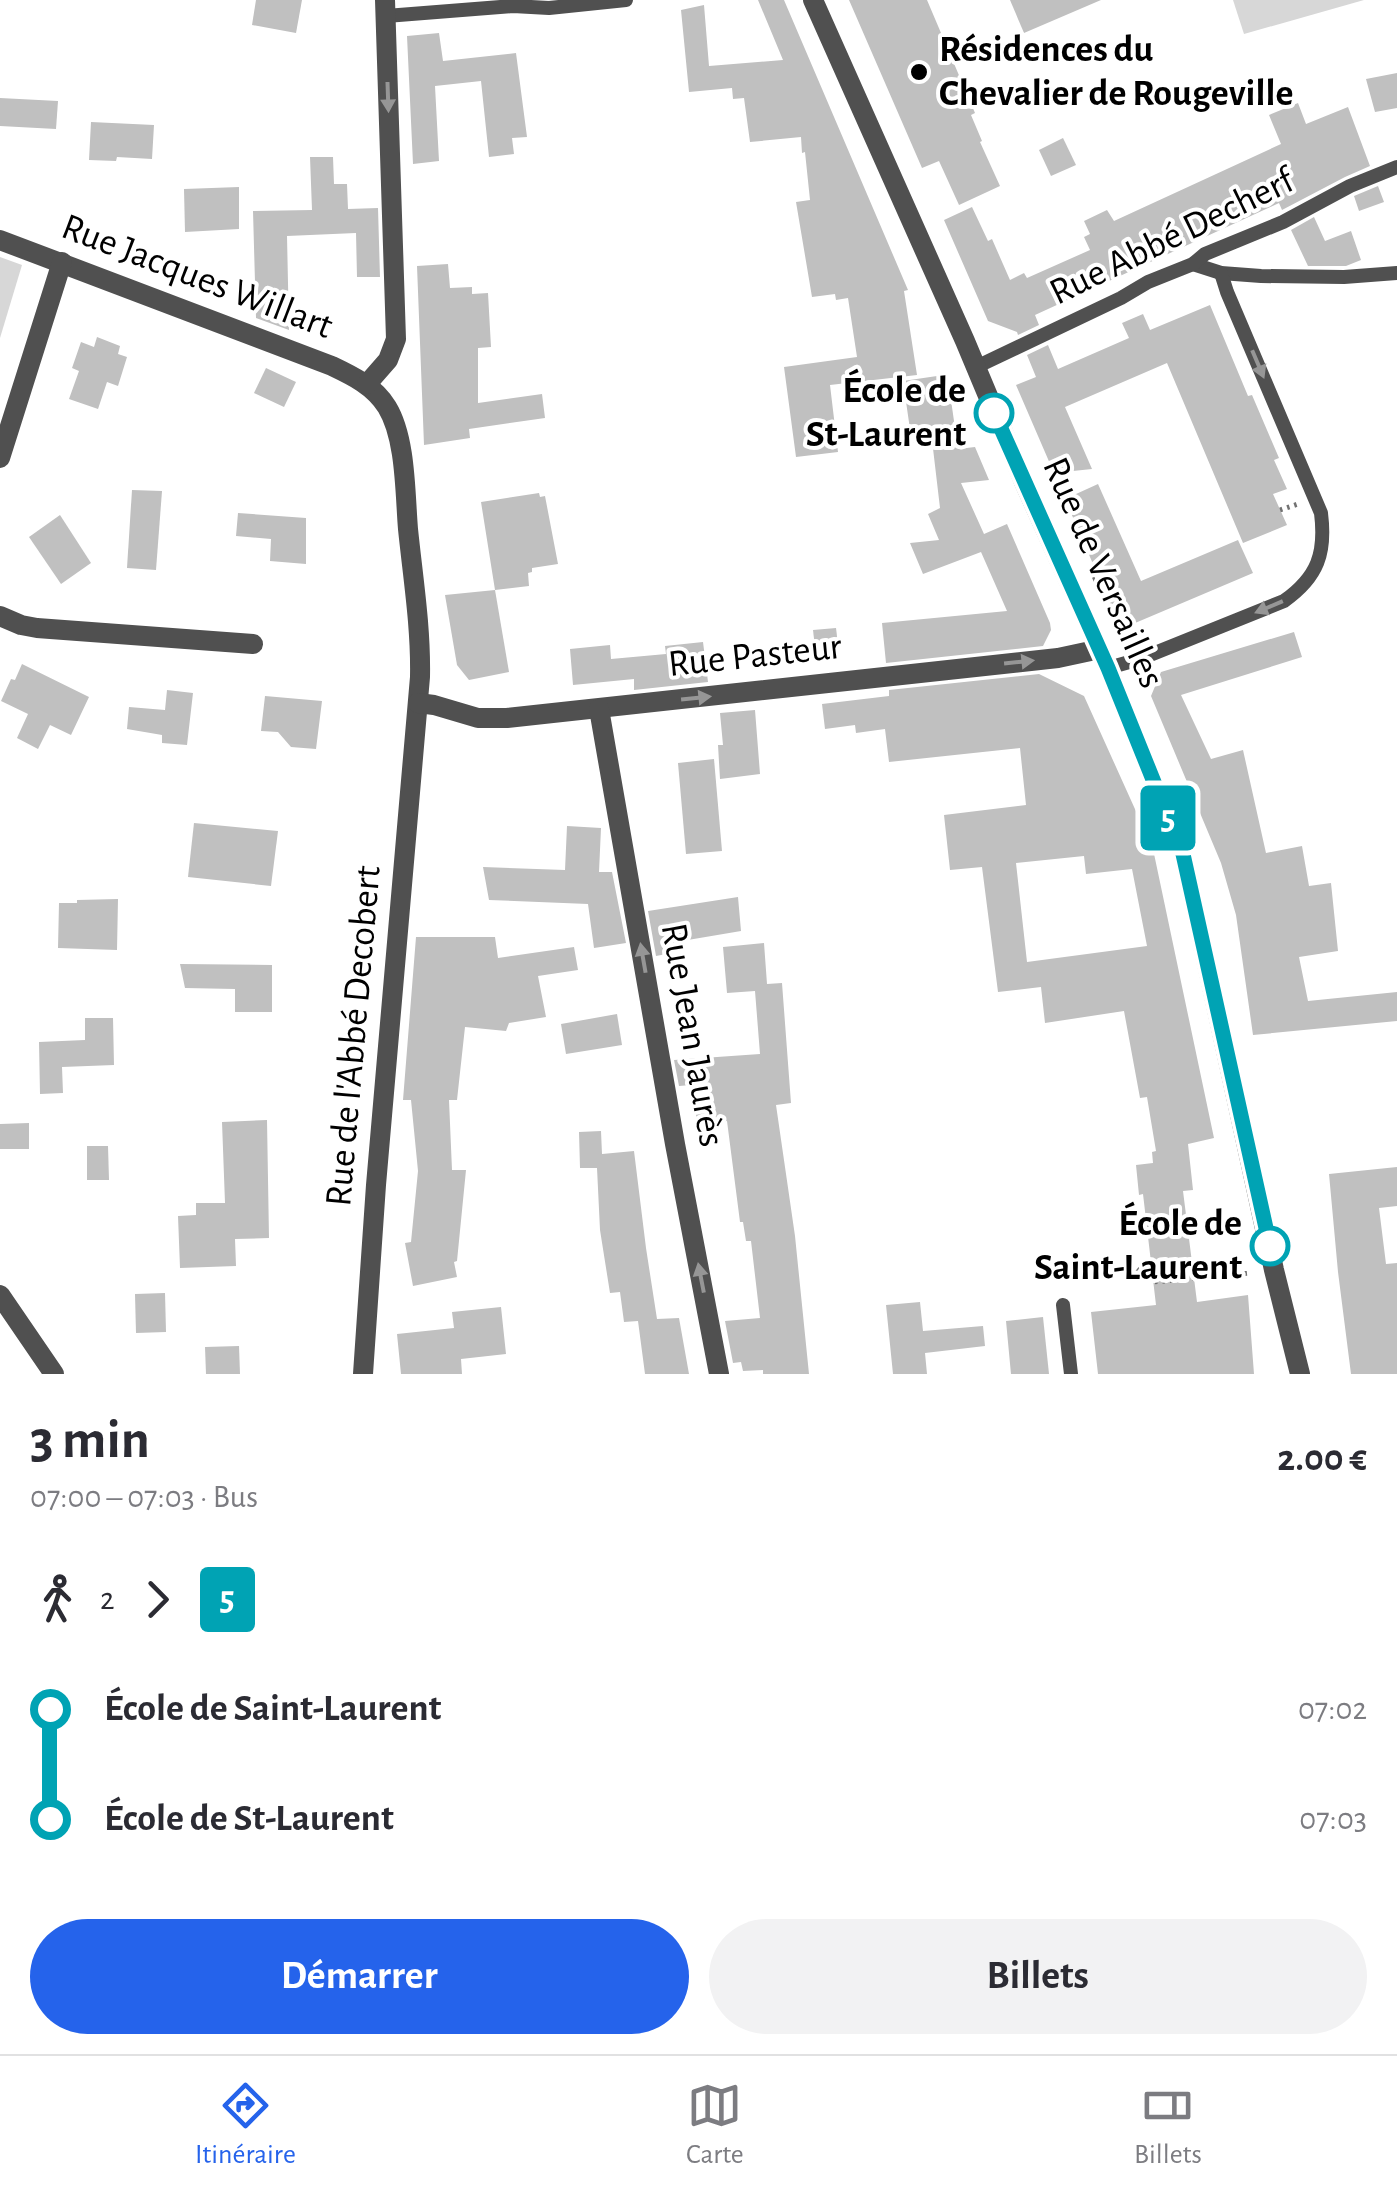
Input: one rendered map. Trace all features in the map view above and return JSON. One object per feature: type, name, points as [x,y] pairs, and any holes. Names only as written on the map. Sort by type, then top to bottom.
[{"type":"street","name":"Rue de Versailles","points":[[813,0],[1104,658],[1183,854],[1300,1374]]},
{"type":"street","points":[[367,384],[388,360],[396,339],[386,8]]},
{"type":"street","name":"Rue Jacques Willart","points":[[0,240],[332,366],[367,384]]},
{"type":"street","points":[[0,458],[62,262]]},
{"type":"street","name":"Rue de l'Abbé Decobert","points":[[362,1374],[418,703],[419,634],[400,450],[393,418],[367,384]]},
{"type":"street","points":[[0,616],[38,628],[253,644]]},
{"type":"street","name":"Rue Pasteur","points":[[418,703],[492,718],[1058,658],[1104,658]]},
{"type":"street","name":"Rue Jean Jaurès","points":[[599,708],[719,1374]]},
{"type":"street","points":[[0,1295],[54,1374]]},
{"type":"lane","points":[[386,8],[564,7],[626,0]]},
{"type":"lane","name":"Rue Abbé Decherf","points":[[976,367],[1148,282],[1193,264],[1205,254],[1283,222],[1350,186],[1397,167]]},
{"type":"lane","points":[[1193,264],[1222,274],[1344,277],[1397,273]]},
{"type":"lane","points":[[1104,658],[1140,658],[1284,601],[1302,588],[1324,544],[1315,498],[1222,274]]},
{"type":"lane","points":[[1063,1305],[1071,1374]]},
{"type":"path","points":[[1137,1269],[1152,1282],[1274,1270]]},
{"type":"shaded area","points":[[1233,0],[1364,0],[1244,34]]},
{"type":"shaded area","points":[[0,257],[22,265],[0,338]]},
{"type":"building","points":[[256,0],[302,0],[296,33],[252,25]]},
{"type":"building","points":[[758,0],[784,0],[908,290],[904,291],[917,375],[830,385],[838,452],[796,457],[784,367],[857,357],[848,298],[836,300],[835,294],[812,297],[796,202],[810,200],[801,137],[750,142],[744,98],[733,99],[732,88],[689,92],[681,10],[704,5],[709,66],[783,60]]},
{"type":"building","points":[[849,0],[927,0],[975,113],[971,115],[980,142],[1000,186],[959,205],[939,161],[922,168]]},
{"type":"building","points":[[1010,0],[1101,0],[1024,33]]},
{"type":"building","points":[[439,33],[443,61],[516,53],[527,137],[512,138],[514,154],[489,157],[481,81],[435,86],[439,161],[413,164],[407,36]]},
{"type":"building","points":[[1397,73],[1397,108],[1375,112],[1366,79]]},
{"type":"building","points":[[0,98],[58,101],[56,129],[0,126]]},
{"type":"building","points":[[1298,103],[1306,124],[1348,107],[1370,166],[1282,210],[1279,203],[1035,315],[1039,325],[1018,335],[988,321],[944,220],[972,207],[1010,280],[1024,273],[1027,278],[1090,250],[1084,237],[1090,234],[1084,221],[1107,210],[1114,221],[1281,144],[1269,115]]},
{"type":"building","points":[[91,122],[154,125],[152,159],[89,160]]},
{"type":"building","points":[[1063,138],[1076,165],[1051,176],[1039,150]]},
{"type":"building","points":[[310,157],[333,157],[334,184],[347,184],[348,209],[378,208],[380,277],[357,277],[356,233],[287,236],[289,330],[256,318],[253,211],[312,210]]},
{"type":"building","points":[[1378,186],[1384,202],[1359,211],[1354,196]]},
{"type":"building","points":[[239,187],[239,229],[185,232],[184,189]]},
{"type":"building","points":[[1314,217],[1325,241],[1351,231],[1361,260],[1346,266],[1308,266],[1291,230]]},
{"type":"building","points":[[448,264],[450,288],[472,287],[472,294],[488,293],[491,347],[478,348],[478,403],[542,394],[545,418],[469,429],[470,438],[424,445],[417,266]]},
{"type":"building","points":[[1210,305],[1279,458],[1274,460],[1287,489],[1273,494],[1287,525],[1243,543],[1167,363],[1065,407],[1092,469],[1054,473],[1016,385],[1036,377],[1027,355],[1048,345],[1058,369],[1129,338],[1122,323],[1143,314],[1150,330]]},
{"type":"building","points":[[97,337],[120,346],[118,354],[127,357],[118,386],[107,382],[98,409],[69,399],[79,371],[72,368],[81,342],[94,347]]},
{"type":"building","points":[[266,368],[296,382],[284,407],[254,393]]},
{"type":"building","points":[[937,376],[940,395],[950,393],[958,449],[975,447],[989,480],[961,483],[984,534],[1007,524],[1051,630],[1043,646],[886,663],[882,623],[1007,611],[981,552],[923,574],[910,543],[939,540],[928,514],[940,508],[932,440],[912,443],[903,381]]},
{"type":"building","points":[[1098,484],[1141,581],[1238,540],[1253,573],[1121,629],[1065,499]]},
{"type":"building","points":[[132,490],[162,491],[156,570],[127,568]]},
{"type":"building","points":[[539,493],[540,497],[545,496],[558,564],[532,568],[528,573],[529,586],[495,590],[481,502]]},
{"type":"building","points":[[238,513],[306,518],[306,564],[270,561],[271,539],[236,536]]},
{"type":"building","points":[[60,515],[91,563],[61,584],[29,537]]},
{"type":"building","points":[[495,590],[509,672],[469,680],[457,665],[445,595]]},
{"type":"building","points":[[836,628],[839,653],[816,656],[813,630]]},
{"type":"building","points":[[1294,632],[1302,657],[1181,695],[1211,759],[1243,750],[1266,853],[1302,846],[1309,886],[1331,883],[1338,951],[1299,957],[1308,1001],[1397,992],[1397,1021],[1253,1035],[1236,915],[1221,863],[1151,696],[1161,672]]},
{"type":"building","points":[[703,642],[708,682],[634,690],[634,679],[573,685],[570,649],[610,645],[611,659],[666,654],[665,646]]},
{"type":"building","points":[[22,664],[89,697],[71,735],[50,725],[38,749],[17,738],[28,714],[1,701]]},
{"type":"building","points":[[1039,674],[1084,696],[1153,849],[1214,1138],[1188,1144],[1193,1190],[1183,1191],[1197,1302],[1248,1295],[1254,1374],[1098,1374],[1091,1312],[1156,1305],[1136,1165],[1153,1163],[1152,1152],[1156,1151],[1147,1097],[1140,1098],[1124,1011],[1045,1023],[1041,987],[998,992],[982,867],[950,870],[944,815],[1026,805],[1020,748],[889,762],[885,729],[856,733],[855,725],[825,729],[822,704],[889,696],[889,690]],"holes":[[[1084,856],[1086,874],[1132,869],[1147,946],[1027,962],[1016,863]]]},
{"type":"building","points":[[167,690],[193,693],[187,745],[162,743],[162,735],[127,729],[129,707],[165,710]]},
{"type":"building","points":[[265,696],[322,701],[316,749],[291,747],[278,732],[261,731]]},
{"type":"building","points":[[755,710],[760,774],[720,779],[720,713]]},
{"type":"building","points":[[714,759],[722,851],[686,854],[678,763]]},
{"type":"building","points":[[194,823],[278,831],[271,886],[188,877]]},
{"type":"building","points":[[567,826],[601,828],[599,872],[612,872],[626,943],[594,948],[588,904],[489,900],[483,867],[565,870]]},
{"type":"building","points":[[738,897],[741,931],[676,942],[677,952],[656,956],[648,911]]},
{"type":"building","points":[[118,899],[117,950],[58,948],[59,903]]},
{"type":"building","points":[[416,937],[495,937],[498,958],[574,947],[578,970],[538,976],[546,1017],[509,1023],[506,1031],[465,1027],[457,1100],[449,1100],[452,1170],[466,1170],[454,1262],[457,1277],[413,1286],[405,1243],[411,1242],[418,1171],[411,1100],[403,1100]]},
{"type":"building","points":[[764,943],[767,984],[782,983],[791,1103],[776,1105],[809,1374],[763,1374],[763,1370],[743,1371],[741,1362],[733,1363],[725,1321],[760,1318],[751,1241],[746,1241],[740,1222],[727,1121],[698,1127],[691,1085],[679,1086],[674,1060],[760,1054],[755,991],[727,993],[723,947]]},
{"type":"building","points":[[180,964],[272,965],[272,1012],[235,1012],[235,989],[185,988]]},
{"type":"building","points":[[617,1014],[622,1045],[566,1054],[561,1024]]},
{"type":"building","points":[[85,1018],[113,1018],[114,1065],[62,1067],[63,1093],[40,1094],[39,1042],[85,1040]]},
{"type":"building","points":[[267,1120],[269,1238],[235,1239],[236,1266],[180,1268],[178,1216],[196,1215],[196,1203],[225,1203],[222,1122]]},
{"type":"building","points":[[29,1123],[29,1149],[0,1149],[0,1124]]},
{"type":"building","points":[[601,1131],[602,1154],[634,1151],[657,1319],[679,1318],[689,1374],[645,1374],[638,1321],[624,1322],[620,1292],[610,1293],[600,1230],[597,1168],[580,1168],[579,1132]]},
{"type":"building","points":[[87,1146],[108,1146],[109,1180],[87,1180]]},
{"type":"building","points":[[1397,1167],[1397,1206],[1379,1208],[1386,1264],[1397,1263],[1397,1374],[1351,1374],[1329,1174]]},
{"type":"building","points":[[165,1293],[166,1332],[136,1333],[135,1294]]},
{"type":"building","points":[[920,1302],[923,1331],[983,1326],[985,1346],[925,1353],[927,1374],[893,1374],[886,1305]]},
{"type":"building","points":[[501,1307],[506,1354],[461,1359],[462,1374],[401,1374],[397,1334],[454,1328],[452,1312]]},
{"type":"building","points":[[1043,1317],[1049,1374],[1011,1374],[1006,1321]]},
{"type":"building","points":[[239,1346],[240,1374],[206,1374],[205,1347]]},
{"type":"bus line","name":"5","points":[[994,413],[1108,668],[1183,854],[1270,1246]]},
{"type":"place","name":"Résidences du Chevalier de Rougeville","points":[[919,72]]},
{"type":"place","name":"École de St-Laurent","points":[[994,413]]},
{"type":"place","name":"École de Saint-Laurent","points":[[1270,1246]]}]
